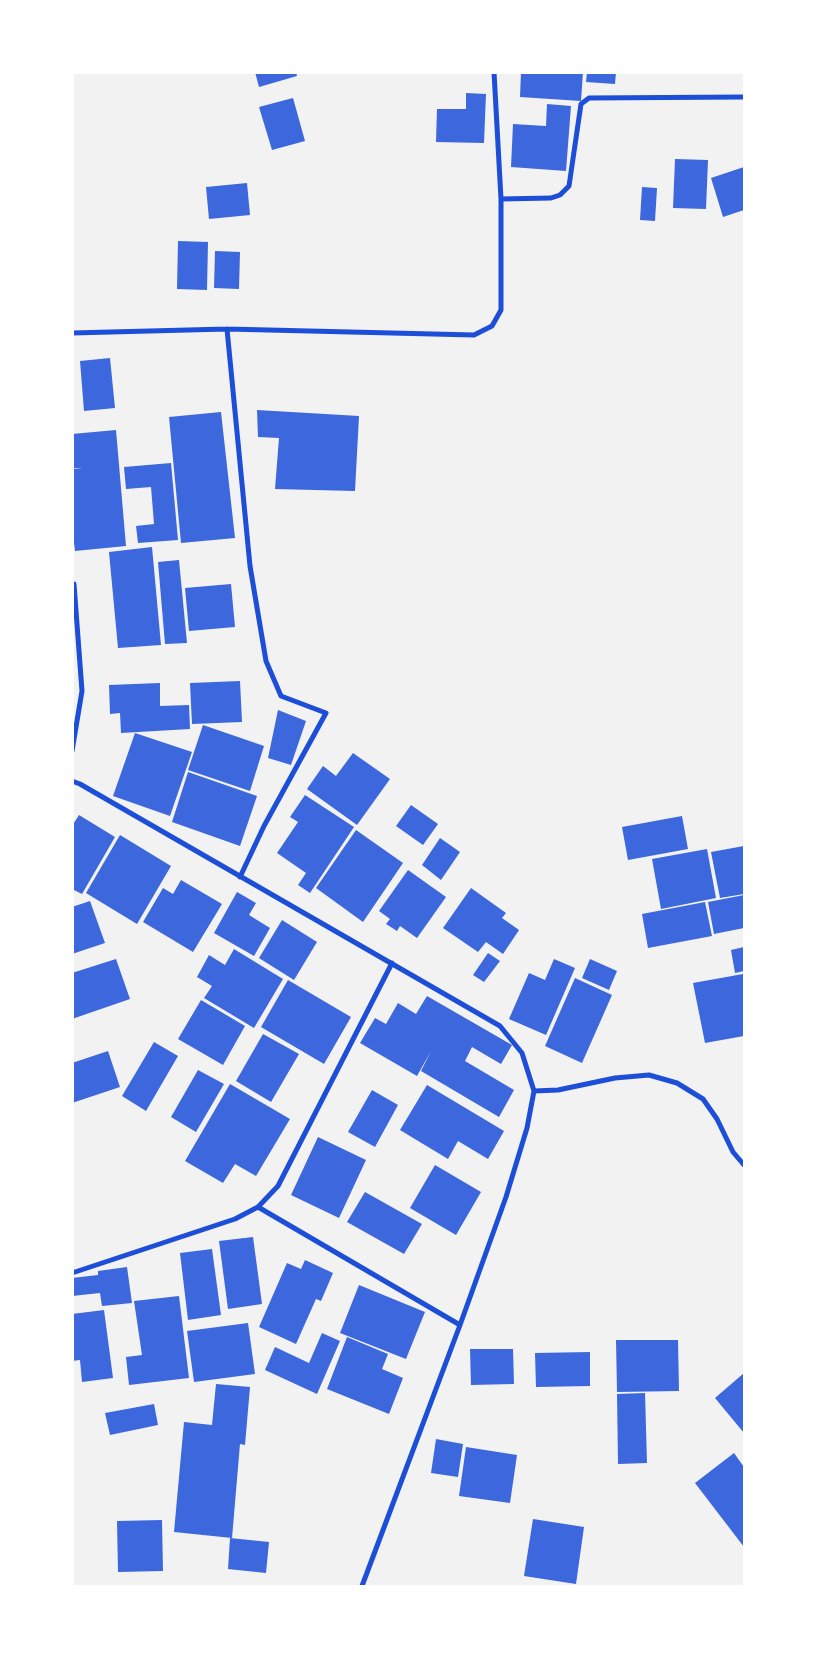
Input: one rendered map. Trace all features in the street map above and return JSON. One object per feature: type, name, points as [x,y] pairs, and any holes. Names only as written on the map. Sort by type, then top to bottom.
[{"type":"street","points":[[72,333],[227,329],[474,335],[492,326],[501,310],[501,199],[494,72]]},
{"type":"street","points":[[501,199],[551,198],[560,196],[569,186],[581,104],[589,98],[744,97]]},
{"type":"street","points":[[227,329],[250,566],[266,661],[282,696],[326,713],[264,826],[240,877]]},
{"type":"street","points":[[72,750],[82,690],[74,584]]},
{"type":"street","points":[[72,781],[500,1026],[522,1053],[534,1091],[527,1128],[506,1197],[362,1586]]},
{"type":"street","points":[[72,1273],[235,1219],[258,1207],[278,1186],[392,963]]},
{"type":"street","points":[[534,1091],[558,1090],[615,1078],[649,1075],[678,1082],[703,1099],[717,1120],[733,1152],[744,1165]]},
{"type":"street","points":[[258,1207],[460,1324]]},
{"type":"building","points":[[255,72],[296,72],[297,76],[259,87]]},
{"type":"building","points":[[521,72],[583,72],[581,101],[520,97]]},
{"type":"building","points":[[587,72],[616,72],[615,84],[586,82]]},
{"type":"building","points":[[466,93],[486,94],[484,143],[436,142],[437,109],[466,109]]},
{"type":"building","points":[[293,98],[305,141],[272,150],[259,107]]},
{"type":"building","points":[[547,104],[571,106],[566,171],[511,167],[513,124],[546,126]]},
{"type":"building","points":[[675,159],[708,160],[706,209],[673,208]]},
{"type":"building","points":[[744,167],[744,210],[723,217],[711,178]]},
{"type":"building","points":[[247,183],[250,215],[209,219],[206,187]]},
{"type":"building","points":[[642,187],[657,188],[655,221],[640,220]]},
{"type":"building","points":[[178,241],[208,242],[207,290],[177,289]]},
{"type":"building","points":[[215,251],[240,252],[239,289],[214,288]]},
{"type":"building","points":[[110,358],[115,408],[84,411],[80,361]]},
{"type":"building","points":[[257,410],[359,416],[355,491],[275,489],[279,438],[258,437]]},
{"type":"building","points":[[221,412],[235,538],[181,543],[169,417]]},
{"type":"building","points":[[116,430],[126,546],[75,551],[72,526],[72,469],[83,468],[72,468],[72,434]]},
{"type":"building","points":[[171,463],[178,540],[138,543],[136,526],[154,524],[151,487],[126,489],[124,467]]},
{"type":"building","points":[[152,547],[161,645],[118,648],[109,552]]},
{"type":"building","points":[[179,560],[187,643],[165,644],[158,562]]},
{"type":"building","points":[[231,584],[235,627],[189,631],[185,588]]},
{"type":"building","points":[[240,681],[242,722],[192,724],[190,683]]},
{"type":"building","points":[[160,683],[160,706],[189,705],[190,729],[121,733],[120,713],[110,714],[109,685]]},
{"type":"building","points":[[278,710],[306,721],[291,765],[268,758]]},
{"type":"building","points":[[203,725],[264,746],[250,791],[188,770]]},
{"type":"building","points":[[135,733],[192,752],[170,816],[113,796]]},
{"type":"building","points":[[353,753],[390,779],[357,825],[307,789],[323,766],[336,776]]},
{"type":"building","points":[[188,772],[257,796],[240,846],[172,822]]},
{"type":"building","points":[[305,795],[354,827],[310,893],[298,885],[306,873],[277,853],[298,822],[290,817]]},
{"type":"building","points":[[411,805],[438,824],[423,845],[396,826]]},
{"type":"building","points":[[79,815],[115,837],[82,894],[72,889],[72,826]]},
{"type":"building","points":[[682,816],[688,849],[628,860],[622,827]]},
{"type":"building","points":[[356,830],[403,863],[363,922],[316,888]]},
{"type":"building","points":[[120,835],[171,866],[137,924],[86,893]]},
{"type":"building","points":[[440,838],[460,852],[441,880],[422,865]]},
{"type":"building","points":[[744,846],[744,894],[720,898],[711,852]]},
{"type":"building","points":[[707,849],[716,898],[661,909],[652,859]]},
{"type":"building","points":[[408,870],[446,897],[417,938],[400,926],[397,931],[386,924],[390,919],[379,911]]},
{"type":"building","points":[[181,880],[222,904],[193,952],[143,922],[163,888],[173,894]]},
{"type":"building","points":[[471,888],[506,913],[502,918],[519,930],[503,954],[486,942],[478,952],[443,928]]},
{"type":"building","points":[[237,892],[256,903],[249,915],[270,928],[254,956],[214,933]]},
{"type":"building","points":[[744,895],[744,928],[714,934],[708,902]]},
{"type":"building","points":[[90,901],[105,943],[72,954],[72,907]]},
{"type":"building","points":[[705,902],[712,936],[648,948],[642,914]]},
{"type":"building","points":[[282,920],[317,942],[294,980],[259,958]]},
{"type":"building","points":[[744,947],[744,971],[735,973],[731,950]]},
{"type":"building","points":[[234,949],[283,979],[254,1028],[204,998],[212,986],[197,977],[209,955],[225,965]]},
{"type":"building","points":[[488,953],[500,961],[484,982],[473,975]]},
{"type":"building","points":[[116,959],[130,999],[72,1019],[72,973]]},
{"type":"building","points":[[554,959],[575,968],[546,1035],[509,1019],[529,973],[545,980]]},
{"type":"building","points":[[590,959],[617,971],[609,990],[582,978]]},
{"type":"building","points":[[743,974],[744,1036],[705,1043],[693,983]]},
{"type":"building","points":[[575,978],[612,995],[582,1063],[545,1046]]},
{"type":"building","points":[[288,980],[351,1017],[324,1064],[261,1027]]},
{"type":"building","points":[[427,996],[512,1045],[501,1064],[472,1047],[465,1061],[514,1090],[499,1117],[421,1071],[431,1051],[417,1076],[360,1043],[375,1018],[386,1024],[398,1003],[416,1014]]},
{"type":"building","points":[[201,1000],[245,1026],[223,1065],[178,1039]]},
{"type":"building","points":[[263,1034],[299,1054],[271,1102],[236,1081]]},
{"type":"building","points":[[154,1042],[178,1056],[146,1111],[122,1096]]},
{"type":"building","points":[[108,1051],[120,1087],[72,1103],[72,1063]]},
{"type":"building","points":[[198,1070],[224,1084],[196,1132],[171,1117]]},
{"type":"building","points":[[230,1084],[290,1119],[256,1176],[235,1164],[223,1183],[185,1161]]},
{"type":"building","points":[[427,1085],[504,1131],[488,1159],[458,1141],[448,1159],[400,1130]]},
{"type":"building","points":[[372,1090],[398,1105],[375,1147],[348,1132]]},
{"type":"building","points":[[318,1137],[366,1160],[339,1218],[291,1195]]},
{"type":"building","points":[[435,1165],[481,1192],[456,1235],[410,1208]]},
{"type":"building","points":[[365,1192],[422,1224],[404,1254],[347,1222]]},
{"type":"building","points":[[253,1237],[262,1304],[228,1309],[219,1241]]},
{"type":"building","points":[[212,1249],[221,1315],[188,1320],[180,1253]]},
{"type":"building","points":[[305,1260],[333,1273],[321,1301],[316,1299],[296,1344],[259,1327],[287,1263],[301,1269]]},
{"type":"building","points":[[127,1267],[132,1303],[102,1306],[100,1293],[72,1296],[72,1278],[98,1275],[98,1271]]},
{"type":"building","points":[[359,1285],[425,1312],[406,1359],[340,1333]]},
{"type":"building","points":[[179,1296],[189,1378],[129,1385],[126,1357],[142,1355],[134,1301]]},
{"type":"building","points":[[104,1310],[113,1378],[82,1382],[80,1360],[72,1361],[72,1314]]},
{"type":"building","points":[[248,1323],[255,1374],[194,1382],[187,1331]]},
{"type":"building","points":[[322,1333],[340,1341],[317,1394],[265,1370],[275,1347],[309,1363]]},
{"type":"building","points":[[347,1337],[388,1354],[382,1369],[403,1378],[389,1414],[327,1389]]},
{"type":"building","points":[[616,1340],[678,1340],[679,1391],[617,1392]]},
{"type":"building","points":[[470,1349],[513,1349],[514,1384],[471,1385]]},
{"type":"building","points":[[590,1352],[590,1386],[536,1387],[535,1353]]},
{"type":"building","points":[[744,1373],[744,1433],[715,1398]]},
{"type":"building","points":[[216,1384],[250,1387],[245,1445],[240,1444],[232,1538],[174,1532],[184,1422],[212,1425]]},
{"type":"building","points":[[645,1393],[647,1463],[618,1464],[617,1394]]},
{"type":"building","points":[[154,1404],[158,1425],[110,1435],[105,1413]]},
{"type":"building","points":[[436,1439],[463,1444],[458,1477],[431,1473]]},
{"type":"building","points":[[466,1447],[517,1455],[510,1503],[459,1496]]},
{"type":"building","points":[[734,1453],[744,1467],[744,1547],[695,1483]]},
{"type":"building","points":[[533,1519],[584,1527],[576,1584],[524,1576]]},
{"type":"building","points":[[162,1520],[163,1571],[118,1572],[117,1521]]},
{"type":"building","points":[[230,1538],[269,1542],[266,1573],[228,1569]]}]
